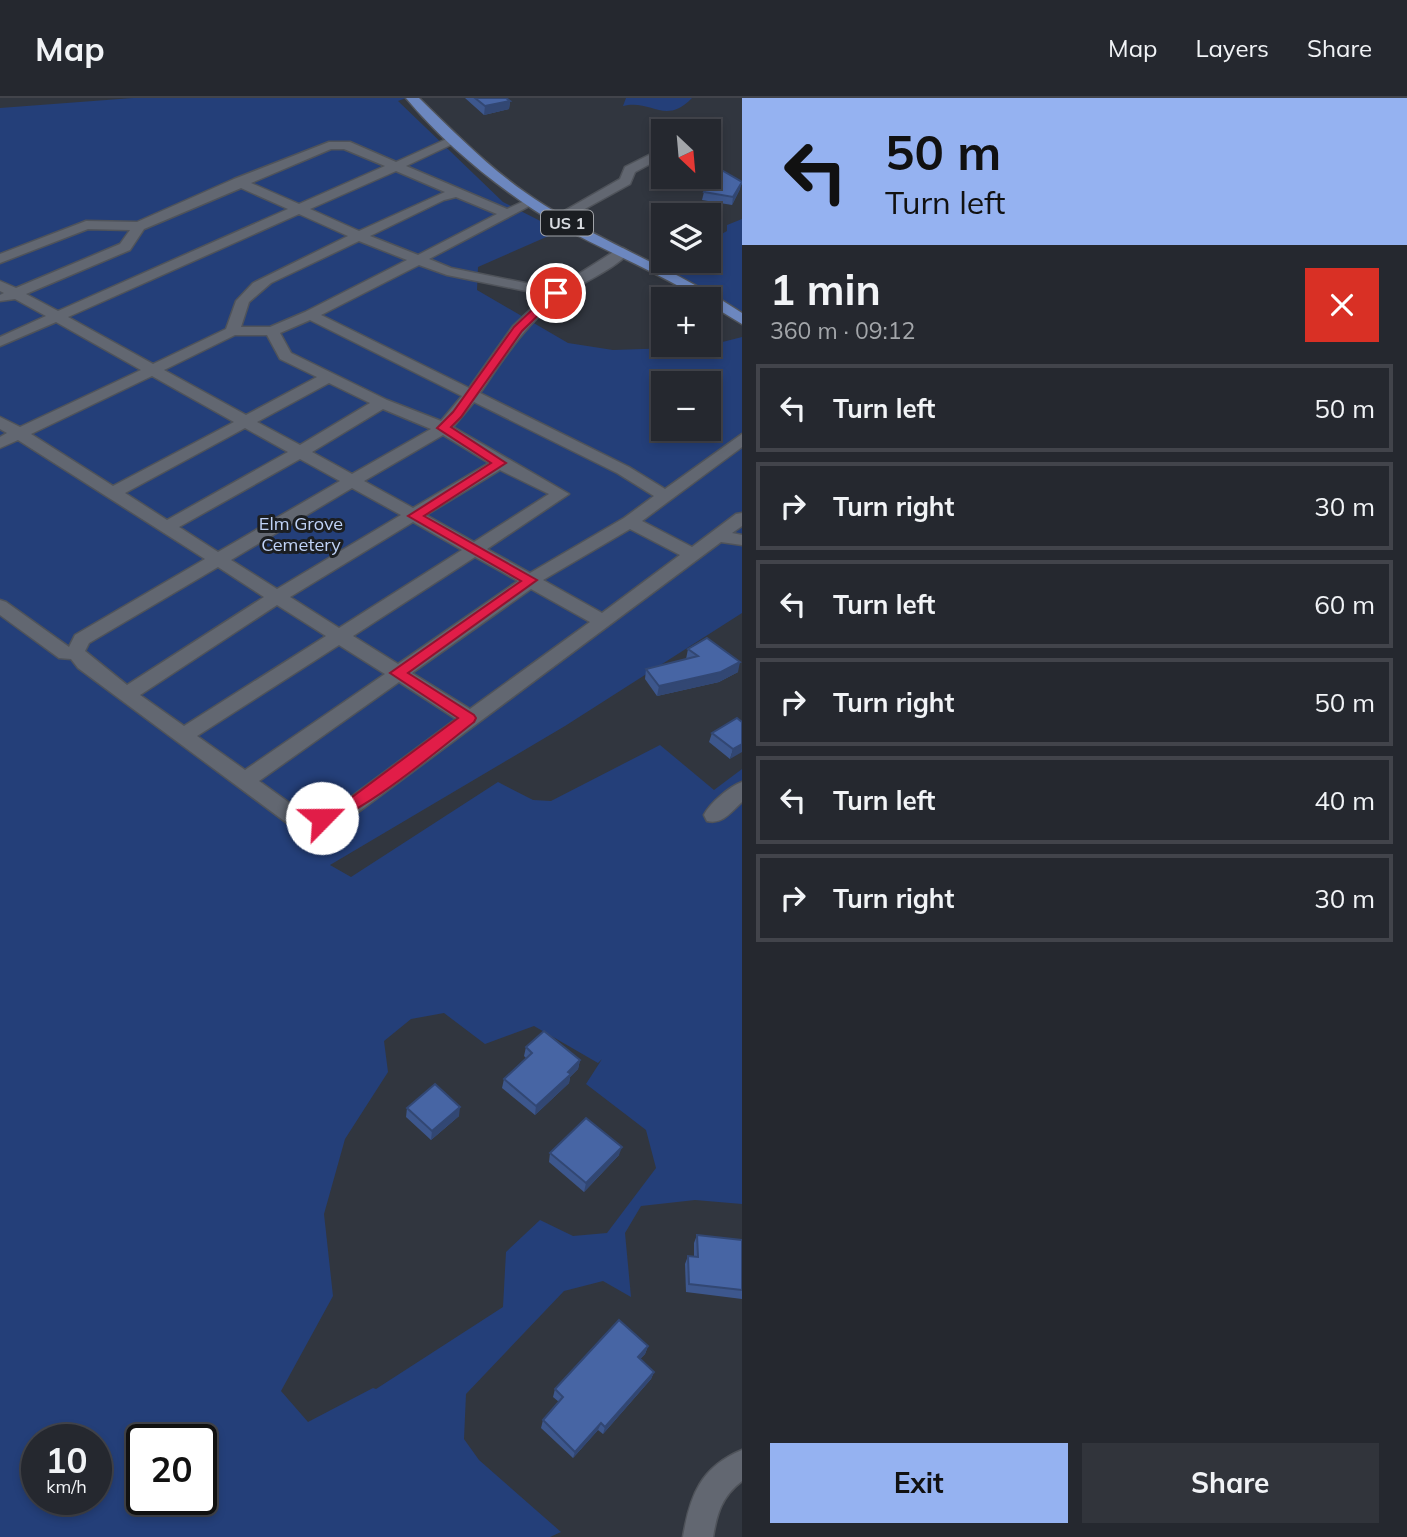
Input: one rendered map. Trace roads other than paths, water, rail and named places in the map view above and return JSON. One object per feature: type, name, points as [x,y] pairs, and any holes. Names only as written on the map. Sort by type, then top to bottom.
[{"type":"main road","name":"US 1","points":[[412,98],[455,140],[531,202],[674,278],[742,320]]},
{"type":"street","points":[[0,342],[455,140]]},
{"type":"street","points":[[0,259],[86,225],[139,226],[238,182],[329,146],[346,145],[508,214]]},
{"type":"street","points":[[558,218],[626,181],[629,170],[651,158]]},
{"type":"street","points":[[238,182],[358,236],[447,271],[556,293]]},
{"type":"street","points":[[233,331],[239,305],[247,294],[266,280],[440,197],[457,193]]},
{"type":"street","points":[[0,443],[233,331],[272,331],[310,316],[531,202]]},
{"type":"street","points":[[5,293],[125,247],[139,226]]},
{"type":"street","points":[[0,606],[66,654],[75,652],[82,639],[443,428],[471,395],[518,329],[556,293],[623,252]]},
{"type":"street","points":[[5,293],[57,317],[601,620]]},
{"type":"street","points":[[310,316],[623,470],[665,496]]},
{"type":"street","points":[[183,736],[561,494],[500,463],[443,428],[382,403],[285,356],[272,331]]},
{"type":"street","points":[[113,493],[329,377]]},
{"type":"street","points":[[166,527],[382,403]]},
{"type":"street","points":[[0,422],[468,718]]},
{"type":"street","points":[[243,782],[530,580],[630,522],[742,439]]},
{"type":"street","points":[[126,695],[277,597],[500,463]]},
{"type":"street","points":[[75,652],[85,664],[126,695],[298,820],[322,818],[349,808],[742,518]]},
{"type":"street","points":[[630,522],[692,554]]},
{"type":"street","points":[[717,536],[742,540]]},
{"type":"street","points":[[714,815],[742,790]]},
{"type":"street","points":[[698,1537],[702,1510],[715,1485],[735,1467],[742,1465]]},
{"type":"park label","name":"Elm Grove Cemetery","points":[[301,534]]}]
